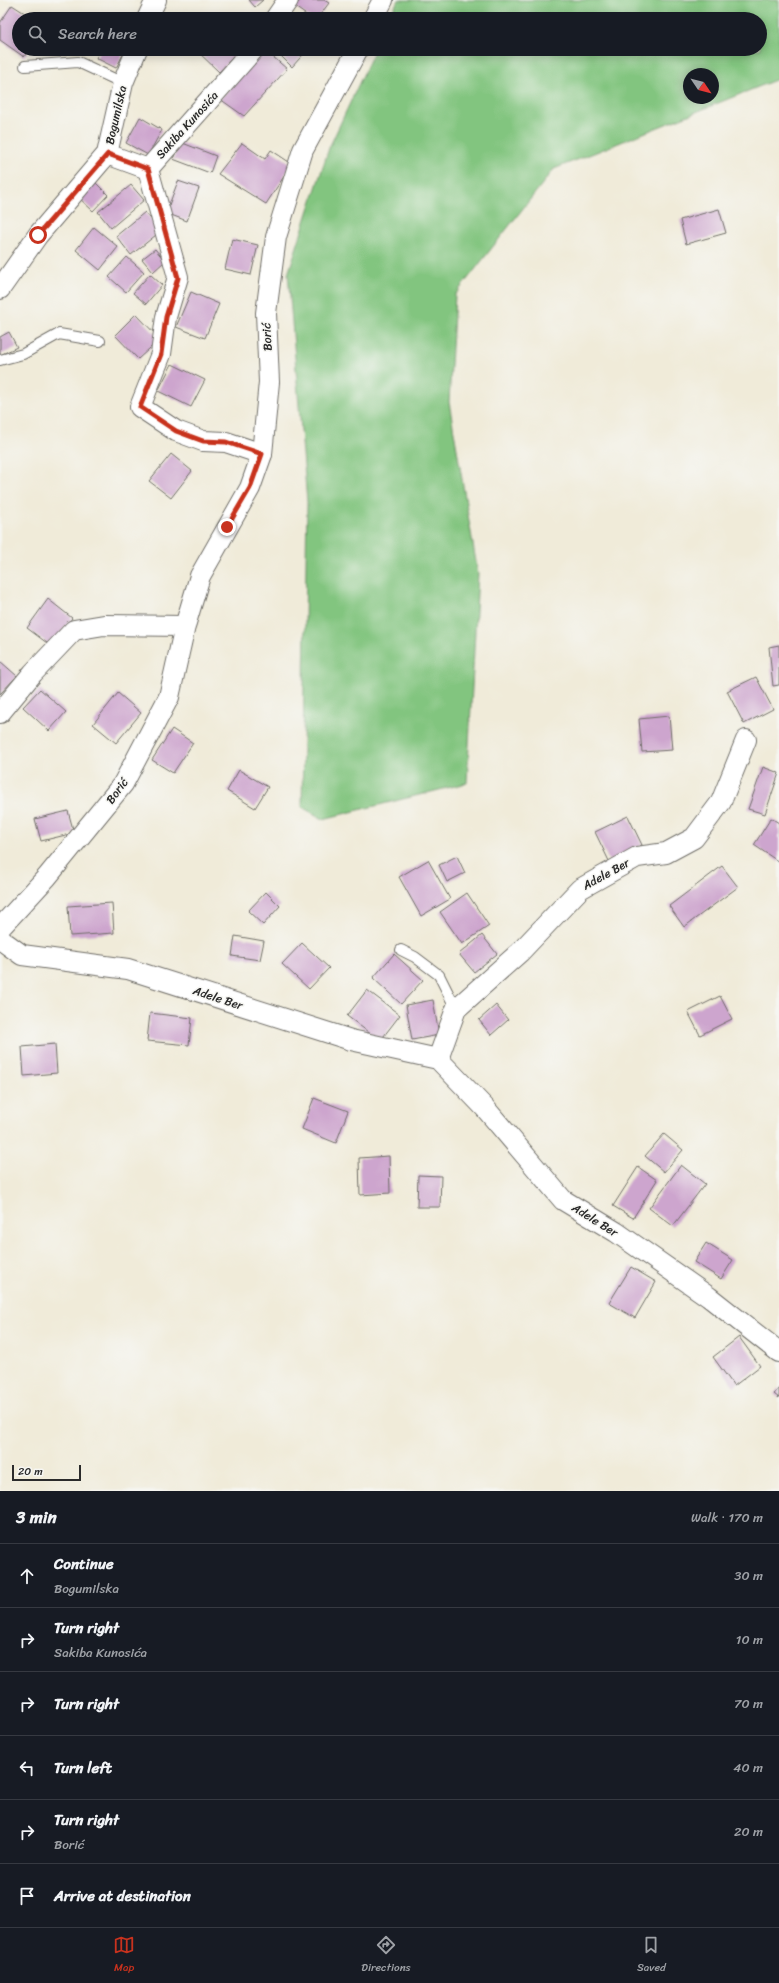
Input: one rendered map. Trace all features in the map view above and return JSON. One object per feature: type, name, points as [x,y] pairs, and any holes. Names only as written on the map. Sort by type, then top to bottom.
[{"type":"street","points":[[150,12],[156,0]]},
{"type":"street","points":[[280,12],[288,0]]},
{"type":"street","points":[[377,12],[383,0]]},
{"type":"street","name":"Bogumilska","points":[[0,289],[38,235],[108,154],[123,83],[134,56]]},
{"type":"street","name":"Sakiba Kunosića","points":[[108,154],[148,169],[248,56]]},
{"type":"street","name":"Borić","points":[[0,928],[47,877],[123,784],[169,697],[185,626],[200,576],[250,488],[262,454],[269,382],[266,313],[276,237],[303,150],[354,56]]},
{"type":"street","points":[[148,169],[178,278],[166,317],[161,354],[140,407],[176,431],[203,441],[226,442],[262,454]]},
{"type":"street","points":[[0,713],[32,673],[74,630],[104,625],[185,626]]},
{"type":"street","name":"Adele Ber","points":[[438,1059],[456,1009],[520,952],[580,889],[637,857],[666,852],[694,838],[721,802],[746,740]]},
{"type":"street","name":"Adele Ber","points":[[0,939],[22,955],[128,969],[351,1040],[438,1059],[485,1108],[563,1200],[616,1232],[709,1297],[779,1352]]},
{"type":"lane","points":[[24,66],[78,62],[123,83]]},
{"type":"lane","points":[[0,360],[23,354],[59,334],[100,342]]},
{"type":"lane","points":[[401,950],[415,957],[439,976],[456,1009]]},
{"type":"green space","points":[[398,0],[779,0],[778,79],[719,103],[719,68],[683,68],[683,104],[716,104],[554,169],[455,295],[449,402],[478,574],[467,783],[323,819],[302,807],[307,502],[288,274],[329,148],[372,56],[767,56],[767,12],[392,12]]},
{"type":"building","points":[[249,0],[263,0],[255,7]]},
{"type":"building","points":[[300,0],[324,0],[329,3],[322,12],[302,12],[295,7]]},
{"type":"building","points":[[12,5],[23,12],[12,12],[12,48],[0,40],[0,23]]},
{"type":"building","points":[[97,56],[122,56],[116,68],[96,58]]},
{"type":"building","points":[[202,56],[234,56],[219,72]]},
{"type":"building","points":[[259,56],[272,56],[287,69],[244,116],[220,99]]},
{"type":"building","points":[[281,56],[302,56],[292,67]]},
{"type":"building","points":[[140,117],[162,130],[148,155],[126,143]]},
{"type":"building","points":[[180,142],[216,156],[210,173],[173,159]]},
{"type":"building","points":[[242,143],[265,159],[271,150],[292,164],[266,204],[218,174]]},
{"type":"building","points":[[93,180],[108,195],[93,211],[78,197]]},
{"type":"building","points":[[178,181],[199,188],[187,221],[166,213]]},
{"type":"building","points":[[131,185],[144,200],[111,228],[98,212]]},
{"type":"building","points":[[719,209],[726,233],[686,244],[680,220]]},
{"type":"building","points":[[145,212],[161,231],[131,255],[116,236]]},
{"type":"building","points":[[94,227],[118,247],[100,270],[76,250]]},
{"type":"building","points":[[232,239],[258,245],[251,275],[225,269]]},
{"type":"building","points":[[155,249],[165,261],[153,272],[142,259]]},
{"type":"building","points":[[127,257],[144,272],[126,292],[109,277]]},
{"type":"building","points":[[150,274],[162,285],[146,304],[133,293]]},
{"type":"building","points":[[191,292],[219,304],[205,338],[176,327]]},
{"type":"building","points":[[136,314],[160,339],[138,359],[115,335]]},
{"type":"building","points":[[9,332],[17,347],[0,355],[0,337]]},
{"type":"building","points":[[172,364],[205,380],[191,407],[158,391]]},
{"type":"building","points":[[171,454],[192,471],[171,498],[149,481]]},
{"type":"building","points":[[48,599],[72,618],[51,646],[27,628]]},
{"type":"building","points":[[779,645],[779,685],[773,686],[769,647]]},
{"type":"building","points":[[0,661],[17,676],[0,694]]},
{"type":"building","points":[[756,677],[773,709],[744,724],[727,691]]},
{"type":"building","points":[[40,689],[66,712],[49,731],[23,707]]},
{"type":"building","points":[[118,693],[141,713],[116,743],[93,724]]},
{"type":"building","points":[[669,716],[672,750],[642,752],[639,719]]},
{"type":"building","points":[[172,729],[193,743],[173,773],[152,760]]},
{"type":"building","points":[[763,767],[779,773],[765,814],[748,809]]},
{"type":"building","points":[[239,770],[268,787],[255,808],[227,791]]},
{"type":"building","points":[[68,811],[74,833],[41,841],[35,819]]},
{"type":"building","points":[[628,816],[642,845],[609,861],[595,832]]},
{"type":"building","points":[[771,818],[779,823],[779,862],[754,845]]},
{"type":"building","points":[[457,856],[465,873],[447,882],[439,865]]},
{"type":"building","points":[[428,860],[450,899],[421,916],[399,877]]},
{"type":"building","points":[[722,866],[738,887],[684,927],[669,906]]},
{"type":"building","points":[[266,892],[280,906],[263,925],[248,911]]},
{"type":"building","points":[[467,893],[489,926],[462,944],[440,912]]},
{"type":"building","points":[[112,903],[114,933],[70,936],[68,906]]},
{"type":"building","points":[[482,935],[497,954],[474,972],[459,954]]},
{"type":"building","points":[[235,936],[264,941],[260,960],[232,956]]},
{"type":"building","points":[[302,943],[329,968],[309,989],[282,964]]},
{"type":"building","points":[[394,954],[423,980],[401,1004],[373,978]]},
{"type":"building","points":[[367,990],[400,1015],[380,1041],[347,1016]]},
{"type":"building","points":[[720,996],[732,1019],[700,1035],[688,1012]]},
{"type":"building","points":[[433,1000],[439,1035],[412,1040],[406,1005]]},
{"type":"building","points":[[496,1005],[508,1020],[491,1035],[479,1020]]},
{"type":"building","points":[[150,1013],[192,1018],[189,1045],[147,1041]]},
{"type":"building","points":[[55,1044],[57,1073],[24,1076],[22,1047]]},
{"type":"building","points":[[314,1098],[348,1111],[336,1143],[302,1129]]},
{"type":"building","points":[[664,1134],[683,1150],[664,1172],[645,1156]]},
{"type":"building","points":[[389,1156],[390,1193],[360,1195],[359,1158]]},
{"type":"building","points":[[681,1165],[705,1184],[673,1226],[649,1208]]},
{"type":"building","points":[[638,1167],[657,1180],[633,1218],[613,1206]]},
{"type":"building","points":[[418,1175],[441,1176],[440,1207],[417,1207]]},
{"type":"building","points":[[706,1243],[733,1260],[721,1279],[694,1262]]},
{"type":"building","points":[[631,1267],[656,1282],[635,1318],[609,1303]]},
{"type":"building","points":[[739,1337],[760,1366],[734,1386],[713,1357]]},
{"type":"building","points":[[779,1388],[779,1398],[774,1394]]},
{"type":"route","points":[[38,235],[108,154],[148,169],[178,278],[166,317],[161,354],[140,407],[176,431],[203,441],[226,442],[262,454],[250,488],[227,527]]}]
